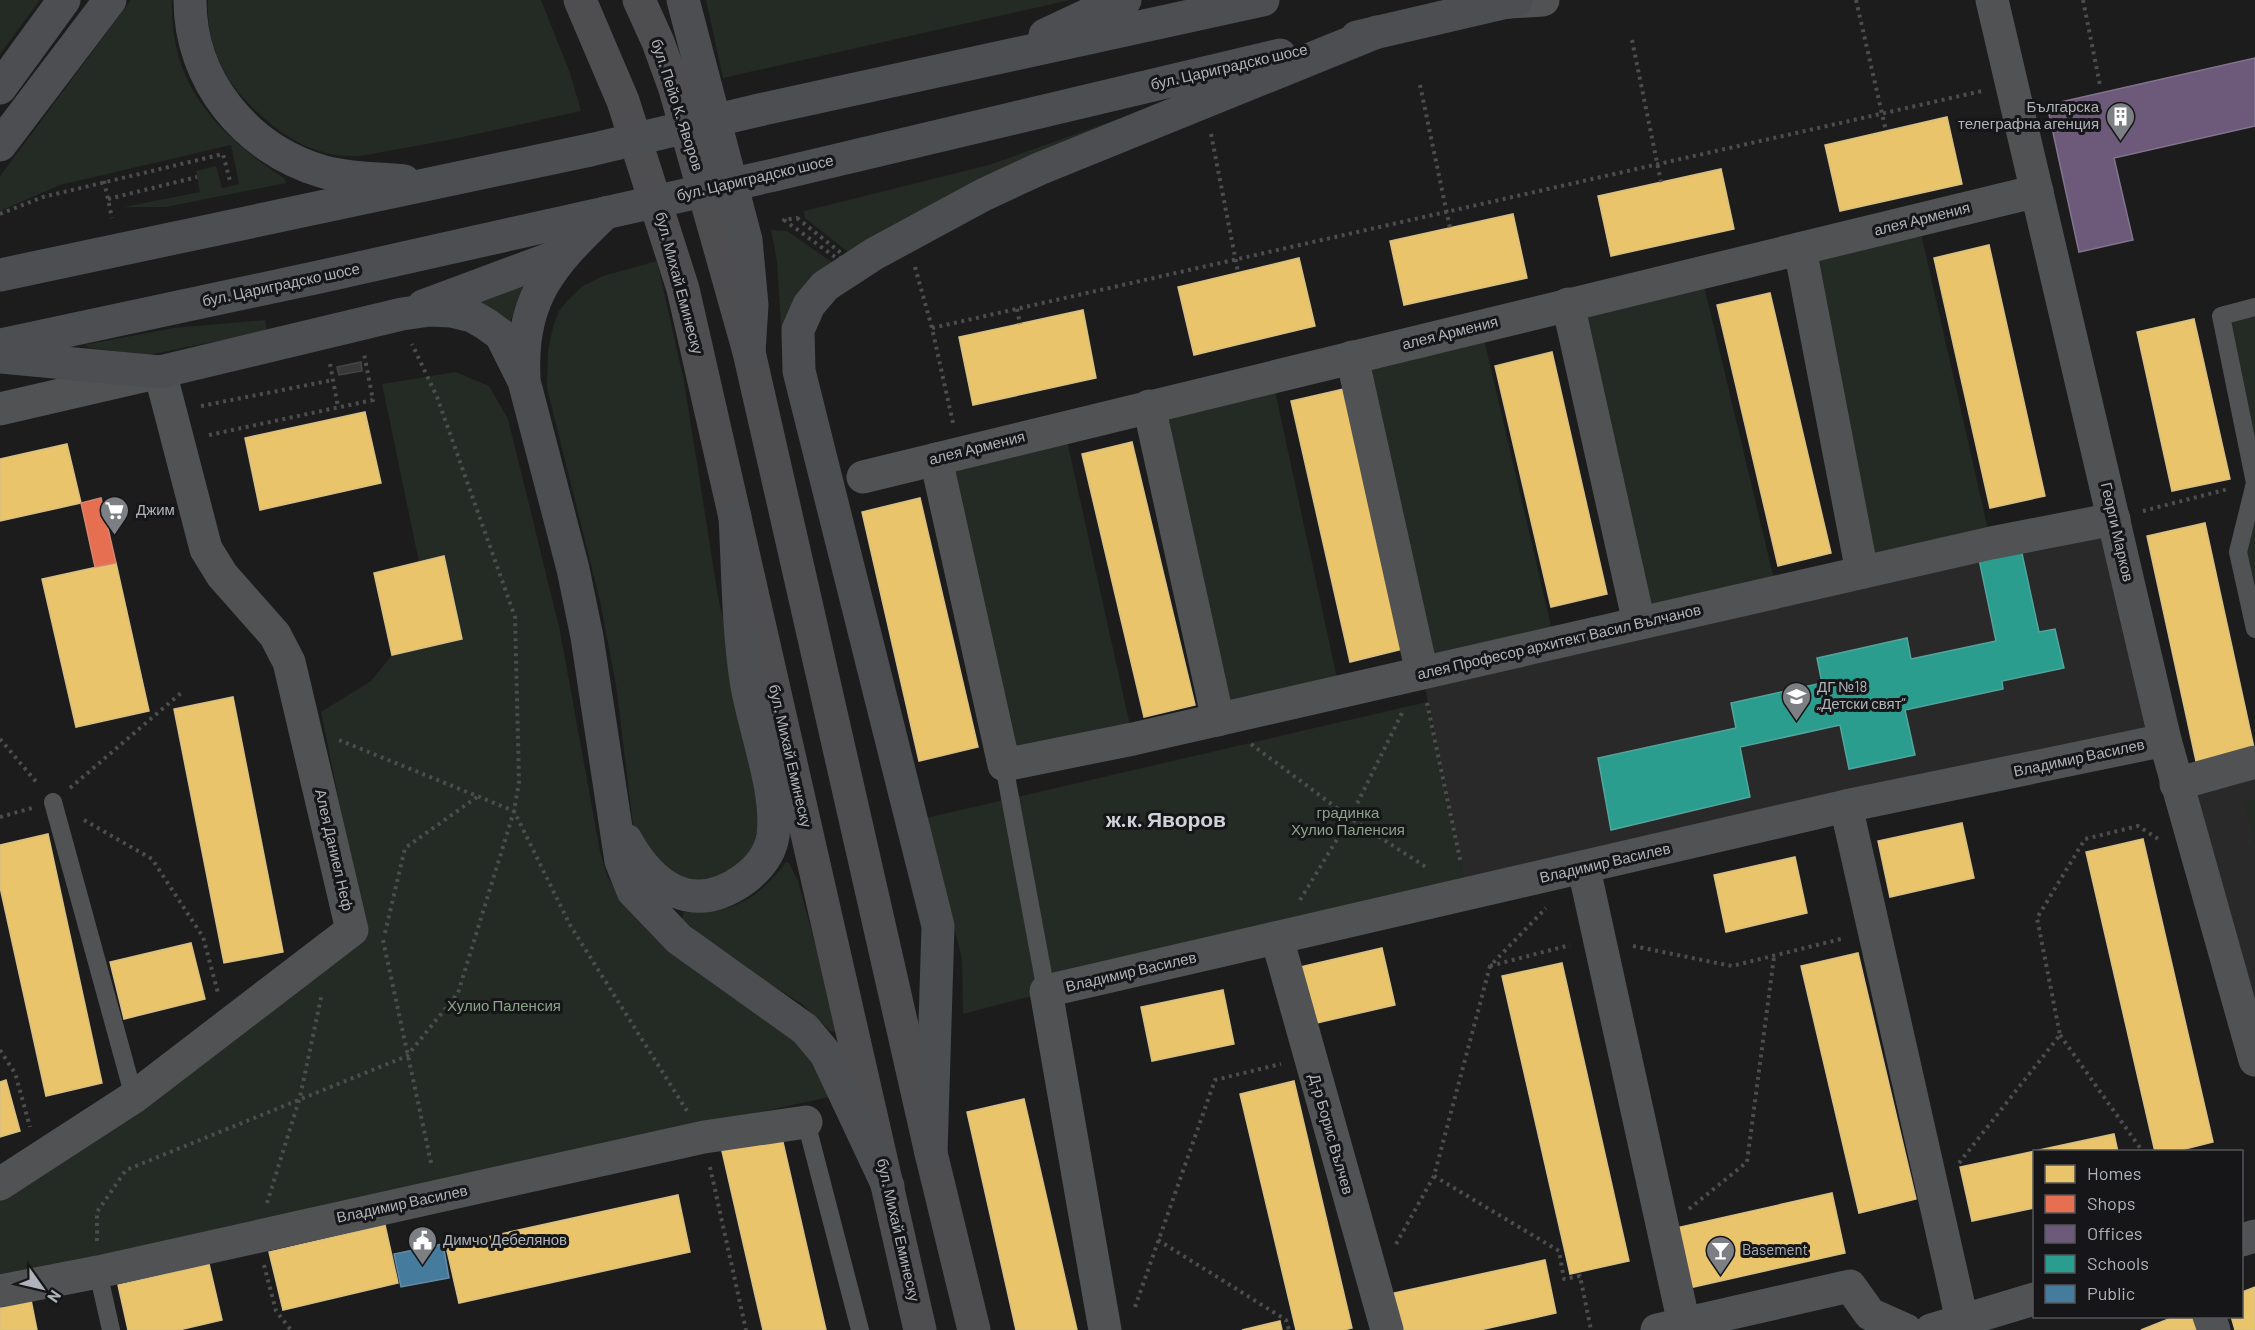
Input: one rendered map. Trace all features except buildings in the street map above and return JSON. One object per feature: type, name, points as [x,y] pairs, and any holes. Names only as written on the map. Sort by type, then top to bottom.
[{"type":"highway","points":[[0,88],[64,0]]},
{"type":"highway","points":[[0,145],[110,0]]},
{"type":"highway","points":[[190,0],[190,23],[197,55],[209,81],[225,106],[264,144],[288,158],[322,172],[432,184]]},
{"type":"highway","points":[[683,0],[746,240],[752,305],[749,352]]},
{"type":"highway","points":[[989,62],[1111,4],[1125,0]]},
{"type":"highway","points":[[0,275],[590,150],[759,110],[989,62],[1263,0]]},
{"type":"highway","name":"бул. Цариградско шосе","points":[[0,345],[319,278],[605,213],[1512,1]]},
{"type":"highway","points":[[931,1153],[938,926],[799,371],[797,341],[802,317],[817,294],[837,277],[874,254],[1000,186],[1377,32]]},
{"type":"highway","points":[[524,381],[523,348],[531,307],[543,281],[563,254],[605,213]]},
{"type":"highway","points":[[0,357],[160,372],[405,324],[563,254]]},
{"type":"highway","points":[[405,324],[430,310],[451,311],[472,316],[501,335],[524,381],[573,569],[587,637],[610,802],[621,861],[633,891],[679,939],[710,964],[787,1016],[816,1041],[826,1054],[888,1186]]},
{"type":"highway","points":[[610,802],[627,841],[649,874],[661,885],[688,896],[718,893],[738,884],[763,862],[769,851],[773,838],[772,804],[746,680],[735,517]]},
{"type":"main road","name":"бул. Михай Еминеску","points":[[580,0],[623,101],[652,184],[683,289],[920,1330]]},
{"type":"main road","name":"бул. Пейо К. Яворов","points":[[639,0],[658,42],[675,89],[749,352]]},
{"type":"main road","points":[[749,352],[931,1153],[974,1330]]},
{"type":"street","name":"бул. Цариградско шосе","points":[[1512,1],[1542,0]]},
{"type":"street","name":"Георги Марков","points":[[1992,0],[2165,740],[2255,1060]]},
{"type":"street","name":"алея Армения","points":[[863,477],[2037,191]]},
{"type":"street","points":[[1800,249],[1862,572]]},
{"type":"street","points":[[1568,304],[1639,623]]},
{"type":"street","points":[[1352,357],[1422,673]]},
{"type":"street","points":[[0,410],[160,372]]},
{"type":"street","name":"Алея Даниел Неф","points":[[0,1184],[134,1097],[352,930],[290,662],[275,635],[222,575],[206,549],[160,372]]},
{"type":"street","points":[[1149,406],[1218,720]]},
{"type":"street","points":[[948,456],[1004,765]]},
{"type":"street","name":"алея Професор архитект Васил Вълчанов","points":[[1004,765],[1218,720],[1862,572],[2114,519]]},
{"type":"street","name":"Владимир Василев","points":[[1046,991],[1846,806],[2165,740]]},
{"type":"street","points":[[2176,784],[2255,762]]},
{"type":"street","points":[[1846,806],[1962,1320]]},
{"type":"street","points":[[1584,868],[1663,1230],[1671,1327],[1850,1286],[1870,1314],[1906,1330]]},
{"type":"street","name":"Д-р Борис Вълчев","points":[[1277,938],[1387,1330]]},
{"type":"street","points":[[1046,991],[1105,1330]]},
{"type":"street","name":"Владимир Василев","points":[[0,1291],[98,1272],[704,1137],[806,1122]]},
{"type":"street","points":[[1931,1330],[2033,1299]]},
{"type":"lane","points":[[2255,307],[2221,316],[2254,483],[2238,552],[2255,629]]},
{"type":"lane","points":[[1004,765],[1046,991]]},
{"type":"lane","points":[[53,802],[134,1097]]},
{"type":"lane","points":[[806,1122],[860,1330]]},
{"type":"lane","points":[[98,1272],[111,1330]]},
{"type":"path","points":[[1856,0],[1886,131]]},
{"type":"path","points":[[2083,0],[2100,85]]},
{"type":"path","points":[[1632,40],[1661,182]]},
{"type":"path","points":[[1420,85],[1450,228]]},
{"type":"path","points":[[932,328],[2012,85]]},
{"type":"path","points":[[1211,134],[1238,272]]},
{"type":"path","points":[[0,214],[43,197],[224,154],[230,181]]},
{"type":"path","points":[[108,199],[198,177]]},
{"type":"path","points":[[104,181],[112,218]]},
{"type":"path","points":[[835,257],[784,220],[797,218],[836,249]]},
{"type":"path","points":[[915,265],[932,328],[948,456]]},
{"type":"path","points":[[1017,309],[1020,324]]},
{"type":"path","points":[[98,1272],[97,1212],[126,1170],[300,1097],[407,1056],[458,993],[514,811],[519,782],[515,617],[437,397],[405,324]]},
{"type":"path","points":[[204,436],[373,400],[363,345]]},
{"type":"path","points":[[330,365],[338,407]]},
{"type":"path","points":[[198,407],[333,380]]},
{"type":"path","points":[[2114,519],[2254,483]]},
{"type":"path","points":[[1277,938],[1350,818],[1422,673]]},
{"type":"path","points":[[1422,673],[1467,894]]},
{"type":"path","points":[[0,818],[53,802],[181,693]]},
{"type":"path","points":[[1218,720],[1350,818],[1467,894]]},
{"type":"path","points":[[305,726],[514,811],[570,926],[704,1137],[746,1330]]},
{"type":"path","points":[[0,739],[53,802],[152,859],[203,937],[228,1025]]},
{"type":"path","points":[[438,1196],[382,943],[405,848],[478,796]]},
{"type":"path","points":[[2142,1150],[2060,1035],[2037,918],[2085,838],[2138,826],[2199,863]]},
{"type":"path","points":[[1374,1284],[1434,1176],[1490,966],[1584,868]]},
{"type":"path","points":[[1732,966],[1875,931]]},
{"type":"path","points":[[1663,1230],[1747,1162],[1774,957]]},
{"type":"path","points":[[291,1330],[276,1311],[257,1236],[300,1097],[322,992]]},
{"type":"path","points":[[1933,1196],[2060,1035]]},
{"type":"path","points":[[0,1050],[15,1073],[40,1160]]},
{"type":"path","points":[[1134,1308],[1215,1080],[1310,1057]]},
{"type":"path","points":[[1434,1176],[1559,1251],[1564,1279],[1580,1276],[1591,1330]]},
{"type":"path","points":[[1158,1240],[1286,1320],[1289,1330]]},
{"type":"shaded area","name":"ДГ №18 „Детски свят“","points":[[2114,519],[2165,740],[1467,894],[1422,673]]},
{"type":"shaded area","points":[[2255,762],[2255,1060],[2176,784]]},
{"type":"green space","points":[[0,0],[40,0],[0,54]]},
{"type":"green space","points":[[131,0],[172,0],[173,30],[179,58],[202,105],[238,144],[284,178],[286,183],[166,207],[124,207],[200,192],[196,171],[216,166],[222,188],[239,184],[231,145],[60,185],[0,211],[0,176]]},
{"type":"green space","points":[[208,0],[541,0],[570,73],[581,111],[368,155],[350,156],[320,152],[281,132],[238,92],[217,56],[210,28]]},
{"type":"green space","points":[[706,0],[1070,0],[723,78]]},
{"type":"green space","points":[[1132,114],[848,252],[805,218],[804,211],[989,165]]},
{"type":"green space","points":[[1918,220],[1991,543],[1862,572],[1800,249]]},
{"type":"green space","points":[[771,230],[787,231],[833,263],[791,312],[782,343],[777,262]]},
{"type":"green space","points":[[657,261],[684,381],[718,596],[762,800],[755,846],[736,867],[710,879],[697,881],[672,875],[634,833],[616,685],[600,601],[547,388],[548,350],[553,327],[559,311],[568,300],[583,286],[603,276]]},
{"type":"green space","points":[[1701,273],[1777,592],[1639,623],[1568,304]]},
{"type":"green space","points":[[526,283],[510,322],[472,297]]},
{"type":"green space","points":[[2255,307],[2255,483],[2221,316]]},
{"type":"green space","points":[[265,320],[267,331],[148,355],[90,348],[84,345],[173,328]]},
{"type":"green space","points":[[1481,326],[1555,643],[1422,673],[1352,357]]},
{"type":"green space","name":"Хулио Паленсия","points":[[456,372],[489,386],[508,419],[560,631],[600,851],[607,876],[625,904],[809,1052],[829,1097],[0,1278],[0,1198],[365,929],[321,712],[371,681],[392,655],[419,562],[382,384]]},
{"type":"green space","points":[[1272,377],[1340,692],[1218,720],[1149,406]]},
{"type":"green space","points":[[1064,427],[1133,739],[1004,765],[936,459]]},
{"type":"green space","points":[[2255,483],[2255,629],[2238,552]]},
{"type":"green space","name":"градинка Хулио Паленсия","points":[[1427,702],[1467,894],[1070,986],[963,1014],[962,959],[926,818]]},
{"type":"green space","points":[[2255,799],[2255,844],[2244,802]]},
{"type":"green space","points":[[786,862],[789,863],[798,881],[837,1026],[835,1032],[830,1031],[802,1004],[724,955],[682,919],[684,912],[717,910],[742,902],[765,886]]},
{"type":"place","name":"Българска телеграфна агенция","points":[[2120,142]]},
{"type":"place","name":"Джим","points":[[115,536]]},
{"type":"place","name":"ДГ №18 „Детски свят“","points":[[1796,722]]},
{"type":"place","name":"Димчо Дебелянов","points":[[422,1266]]},
{"type":"place","name":"Basement","points":[[1721,1276]]},
{"type":"district","name":"ж.к. Яворов","points":[[1166,820]]}]
